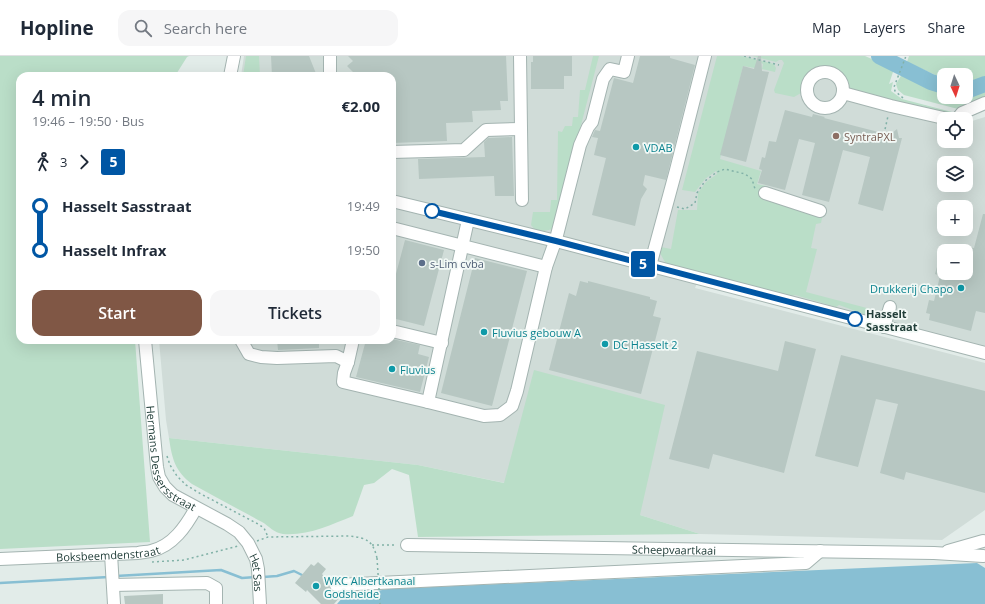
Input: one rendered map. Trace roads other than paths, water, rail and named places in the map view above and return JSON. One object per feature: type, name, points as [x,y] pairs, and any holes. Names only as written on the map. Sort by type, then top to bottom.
[{"type":"street","points":[[231,72],[234,56]]},
{"type":"street","points":[[330,56],[330,72]]},
{"type":"street","points":[[520,56],[522,200]]},
{"type":"street","points":[[352,344],[343,382],[484,416],[500,415],[512,406],[517,391],[546,267],[556,241],[580,145],[588,127],[592,122],[603,79],[610,69],[624,72],[628,56]]},
{"type":"street","points":[[650,266],[705,56]]},
{"type":"street","points":[[843,93],[937,116]]},
{"type":"street","points":[[964,112],[985,103]]},
{"type":"street","points":[[396,152],[464,150],[486,130],[521,129]]},
{"type":"street","points":[[765,193],[820,211]]},
{"type":"street","points":[[396,202],[556,241],[985,353]]},
{"type":"street","points":[[428,402],[468,220]]},
{"type":"street","points":[[396,229],[546,267]]},
{"type":"street","points":[[884,327],[890,307]]},
{"type":"street","points":[[396,332],[442,343]]},
{"type":"street","name":"Hermans Dessersstraat","points":[[145,344],[157,467],[159,477],[164,487],[173,495],[239,532],[248,544]]},
{"type":"street","points":[[243,344],[249,354],[261,357],[277,358],[336,356],[348,362]]},
{"type":"street","name":"Boksbeemdenstraat","points":[[0,559],[138,553],[152,551],[164,546],[177,537],[196,508]]},
{"type":"street","points":[[984,540],[981,546],[981,551],[984,557]]},
{"type":"street","name":"Scheepvaartkaai","points":[[941,553],[984,540]]},
{"type":"street","name":"Het Sas","points":[[248,544],[256,559],[258,569],[260,604]]},
{"type":"street","name":"Scheepvaartkaai","points":[[407,545],[941,553],[984,557]]},
{"type":"street","points":[[336,585],[806,563],[820,551]]},
{"type":"street","points":[[111,554],[114,604]]},
{"type":"street","points":[[113,585],[207,583],[216,588],[216,604]]},
{"type":"water","points":[[977,563],[985,568],[985,604],[337,604],[343,597],[388,589]]},
{"type":"waterway","points":[[879,56],[937,84]]},
{"type":"waterway","points":[[973,88],[985,84]]},
{"type":"waterway","points":[[116,576],[221,570],[242,578],[256,577]]},
{"type":"waterway","points":[[263,577],[277,576],[294,571],[302,575]]},
{"type":"waterway","points":[[0,583],[109,577]]},
{"type":"place","name":"SyntraPXL","points":[[836,136]]},
{"type":"place","name":"VDAB","points":[[636,147]]},
{"type":"place","name":"s-Lim cvba","points":[[422,263]]},
{"type":"place","name":"Drukkerij Chapo","points":[[961,288]]},
{"type":"place","name":"Hasselt Sasstraat","points":[[855,319]]},
{"type":"place","name":"Fluvius gebouw A","points":[[484,332]]},
{"type":"place","name":"DC Hasselt 2","points":[[605,344]]},
{"type":"place","name":"Fluvius","points":[[392,369]]},
{"type":"place","name":"WKC Albertkanaal Godsheide","points":[[316,586]]}]
